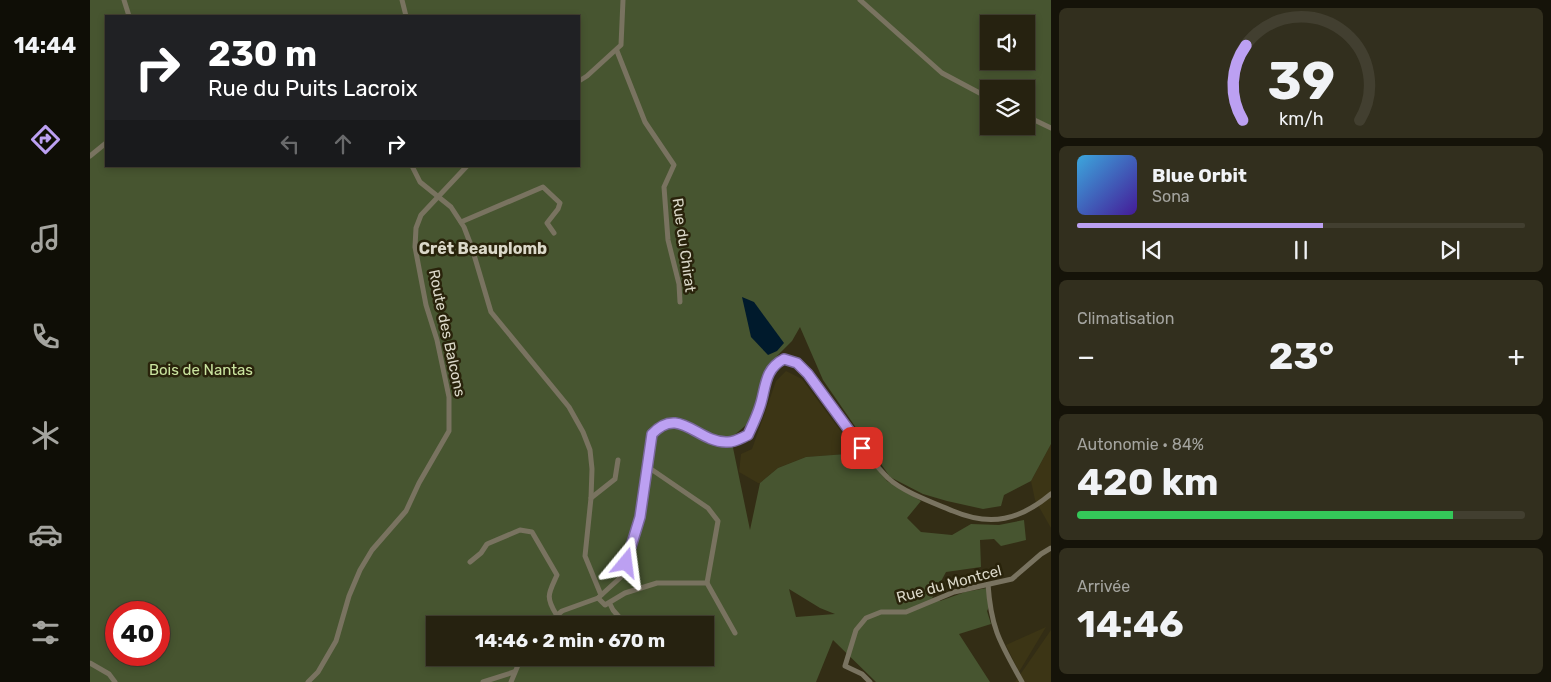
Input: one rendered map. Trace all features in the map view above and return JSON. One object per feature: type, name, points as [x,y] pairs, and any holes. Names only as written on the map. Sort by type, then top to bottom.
[{"type":"street","points":[[124,0],[129,15]]},
{"type":"street","points":[[402,0],[406,15]]},
{"type":"street","points":[[580,80],[617,51],[622,40],[623,0]]},
{"type":"street","points":[[860,0],[888,22],[942,73],[980,93]]},
{"type":"street","name":"Rue du Chirat","points":[[617,51],[645,122],[674,165],[664,187],[668,240],[679,284],[680,302]]},
{"type":"street","points":[[1035,120],[1051,128]]},
{"type":"street","points":[[90,156],[105,144]]},
{"type":"street","points":[[412,167],[420,182],[451,207],[460,222],[472,248],[491,312],[569,407],[583,432],[590,450],[591,498],[585,556],[599,596],[605,605],[610,604],[625,593],[657,584],[707,583]]},
{"type":"street","name":"Route des Balcons","points":[[308,682],[318,672],[336,641],[349,596],[360,570],[372,550],[406,511],[419,483],[449,431],[449,397],[437,340],[426,305],[415,247],[417,222],[466,167]]},
{"type":"street","points":[[460,222],[543,187],[560,203],[558,209],[547,223],[554,233]]},
{"type":"street","points":[[470,562],[482,553],[487,544],[520,530],[532,532],[557,575],[548,594],[548,602],[556,614],[599,596],[620,576],[626,563],[640,517],[652,434],[659,426],[669,422],[680,424],[716,441],[725,442],[748,435],[760,408],[768,375],[774,364],[784,359],[797,363],[808,374],[862,448],[889,479],[920,497],[971,519],[988,520],[1020,514],[1035,508],[1051,494]]},
{"type":"street","points":[[591,498],[615,479],[618,460]]},
{"type":"street","points":[[648,467],[708,508],[718,521],[706,578],[735,633]]},
{"type":"street","name":"Rue du Montcel","points":[[870,682],[862,674],[845,666],[856,630],[866,618],[881,612],[906,612],[954,592],[1012,580],[1041,554],[1051,548]]},
{"type":"street","points":[[988,584],[990,611],[998,638],[1022,682]]},
{"type":"street","points":[[610,604],[618,616]]},
{"type":"street","points":[[90,663],[109,674],[115,682]]},
{"type":"street","points":[[511,682],[517,666]]},
{"type":"street","points":[[483,682],[514,672]]},
{"type":"shaded area","points":[[786,371],[802,379],[851,445],[846,454],[806,457],[778,468],[758,483],[739,472],[741,454],[752,449],[776,381]]},
{"type":"shaded area","points":[[1051,444],[1051,528],[1035,500],[1031,481]]},
{"type":"shaded area","points":[[1046,627],[1019,672],[1006,645]]},
{"type":"shaded area","points":[[1051,630],[1051,682],[1015,682]]},
{"type":"green space","name":"Bois de Nantas","points":[[90,0],[1051,0],[1051,444],[1031,481],[1004,495],[1001,506],[983,509],[923,494],[890,477],[823,380],[800,327],[792,341],[770,363],[752,420],[731,438],[750,530],[760,483],[778,468],[806,457],[846,454],[866,467],[873,463],[887,481],[921,501],[907,518],[921,532],[952,535],[971,524],[999,525],[1024,520],[1026,540],[1001,546],[994,539],[980,540],[981,567],[946,572],[932,598],[938,597],[940,601],[965,592],[987,588],[989,607],[987,611],[991,624],[959,634],[990,682],[876,682],[833,640],[816,682],[90,682]],"holes":[[[789,589],[820,608],[835,614],[796,617]]]},
{"type":"water","points":[[742,297],[754,302],[784,343],[777,351],[768,355],[751,337]]},
{"type":"district","name":"Crêt Beauplomb","points":[[483,248]]},
{"type":"route","points":[[626,563],[640,517],[652,434],[659,426],[669,422],[680,424],[716,441],[734,441],[748,435],[760,408],[768,375],[774,364],[784,359],[797,363],[808,374],[823,392],[862,448]]}]
